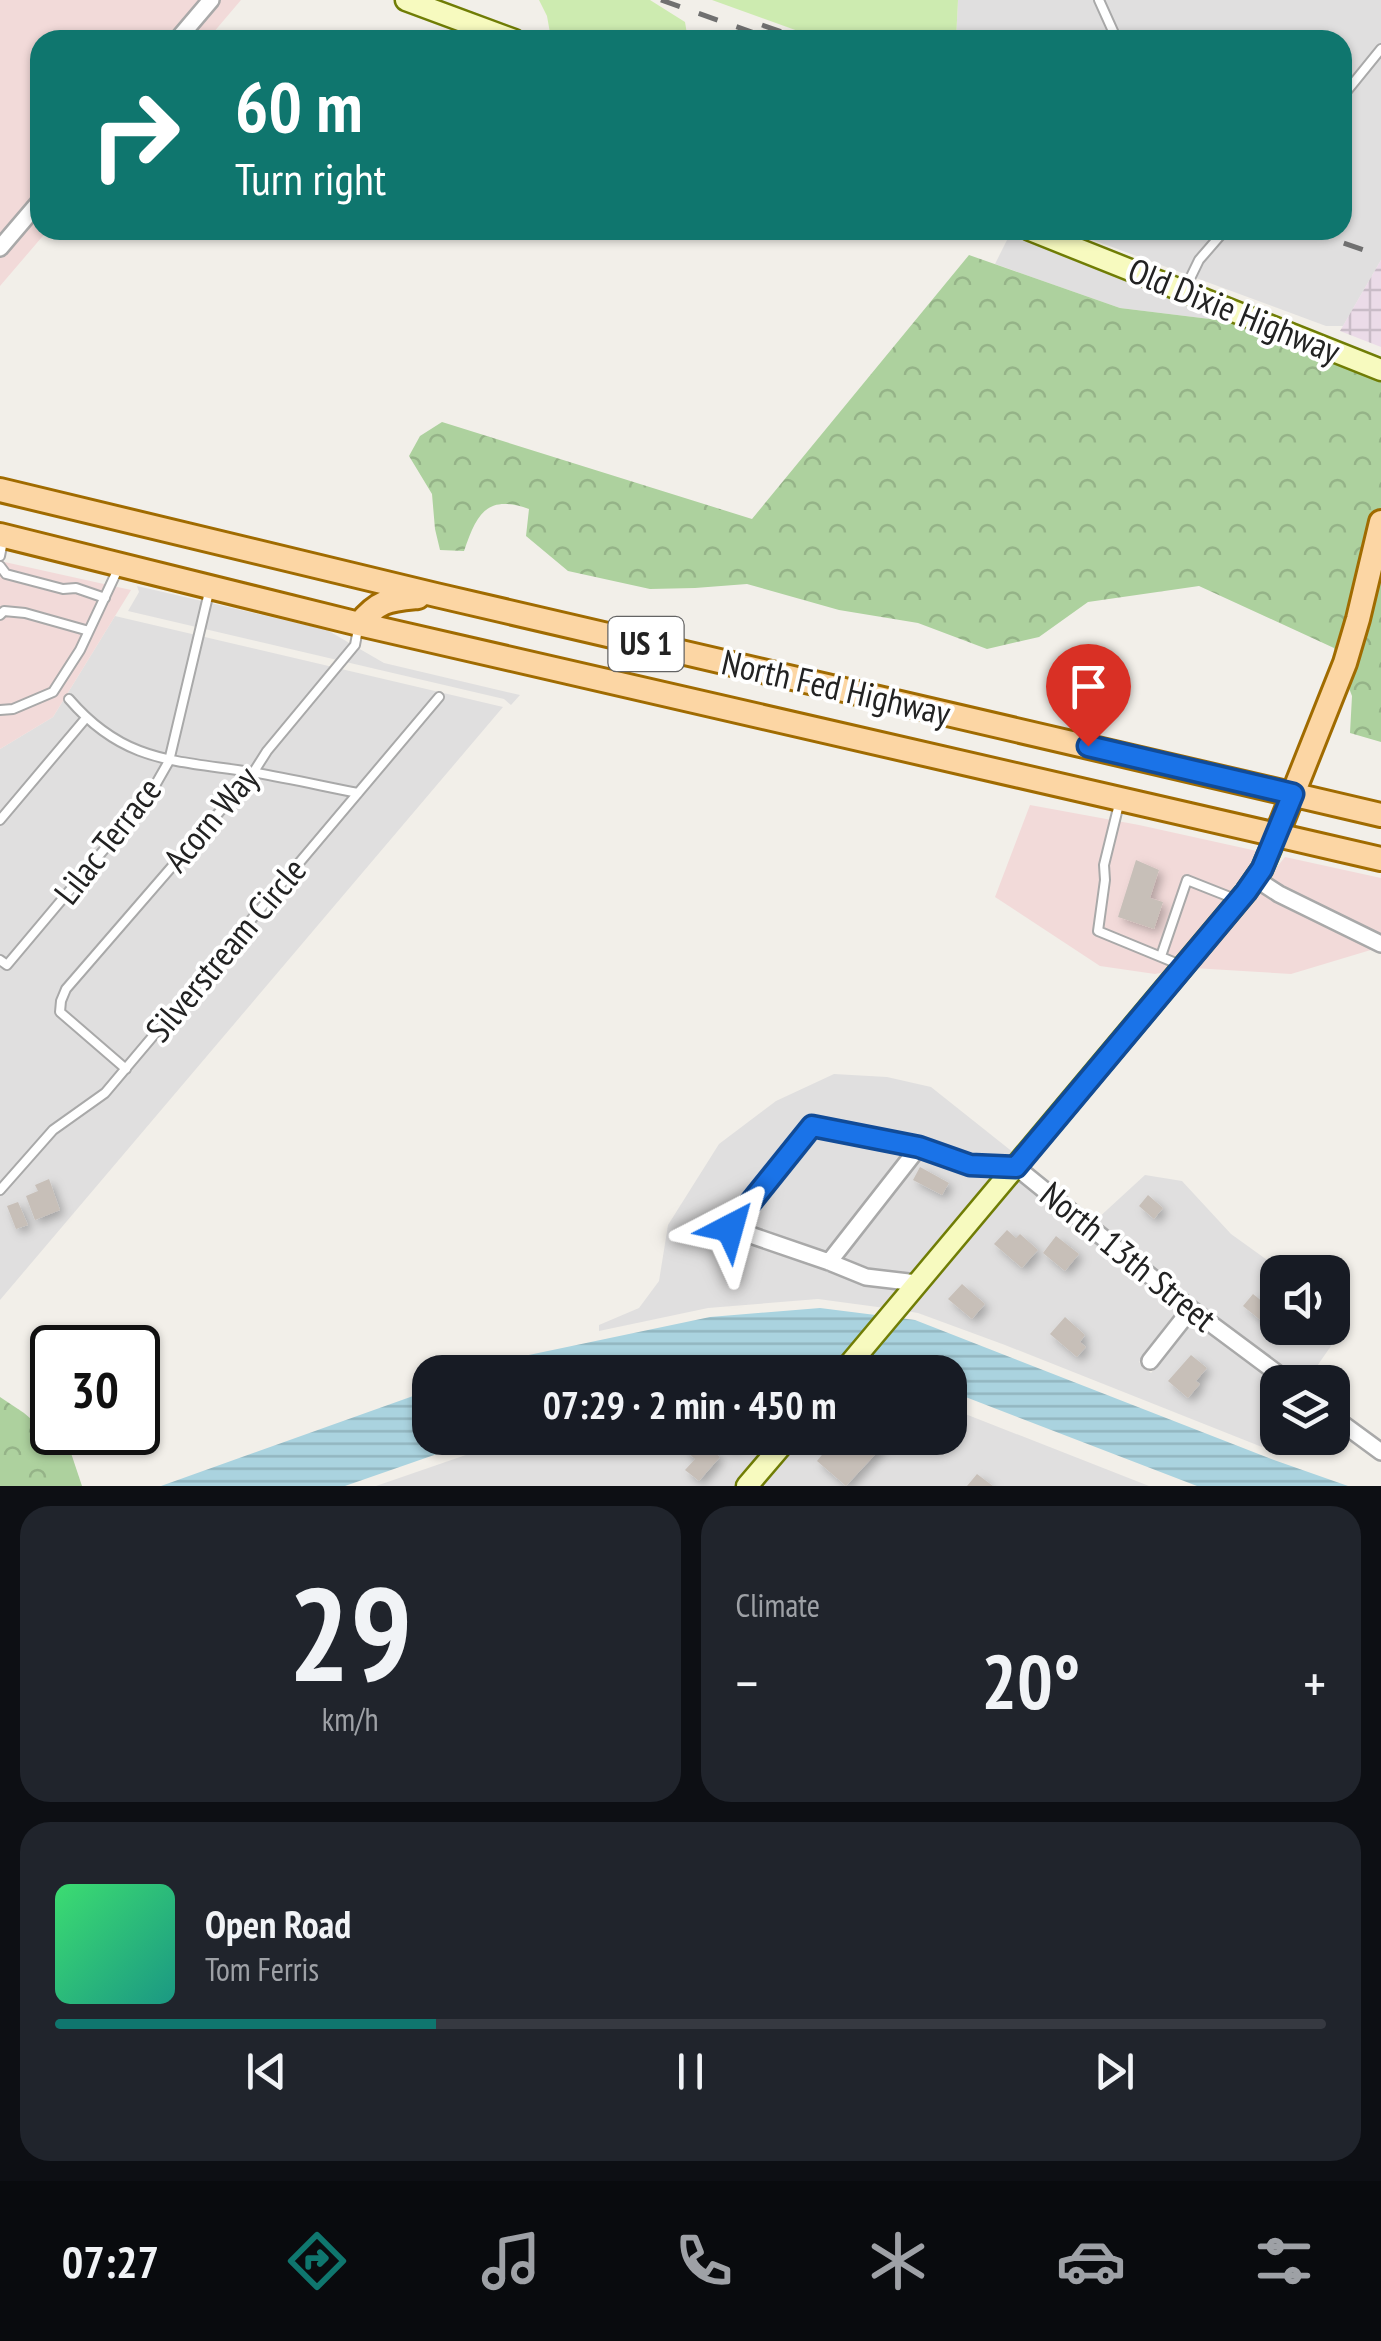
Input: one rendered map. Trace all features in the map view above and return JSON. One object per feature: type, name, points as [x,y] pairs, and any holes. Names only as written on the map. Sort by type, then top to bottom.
[{"type":"main road","name":"North Fed Highway","points":[[0,490],[1381,814]]},
{"type":"main road","points":[[1277,834],[1345,663],[1381,522]]},
{"type":"main road","name":"North Fed Highway","points":[[2,543],[120,565],[359,624],[1381,858]]},
{"type":"main road","points":[[359,624],[373,607],[387,600],[436,595]]},
{"type":"street","points":[[186,30],[211,0]]},
{"type":"street","points":[[406,0],[487,30]]},
{"type":"street","points":[[0,248],[30,213]]},
{"type":"street","name":"Old Dixie Highway","points":[[1055,240],[1381,370]]},
{"type":"street","points":[[857,1355],[1256,879],[1277,834]]},
{"type":"street","points":[[1256,879],[1381,944]]},
{"type":"street","points":[[917,1284],[866,1277],[730,1228],[812,1126],[919,1147],[970,1165],[1016,1167]]},
{"type":"street","points":[[829,1262],[919,1147]]},
{"type":"street","name":"North 13th Street","points":[[1016,1167],[1265,1365]]},
{"type":"street","points":[[1150,1362],[1191,1309]]},
{"type":"street","points":[[1350,1429],[1381,1452]]},
{"type":"street","points":[[747,1486],[773,1455]]},
{"type":"lane","points":[[1099,0],[1112,30]]},
{"type":"lane","points":[[1352,84],[1381,48]]},
{"type":"lane","points":[[1184,291],[1199,260],[1216,240]]},
{"type":"lane","points":[[0,710],[54,692],[120,565]]},
{"type":"lane","points":[[0,566],[6,574],[105,598]]},
{"type":"lane","name":"Lilac Terrace","points":[[3,962],[149,796],[169,761],[210,587]]},
{"type":"lane","points":[[0,615],[4,611],[25,613],[89,631]]},
{"type":"lane","name":"Acorn Way","points":[[126,1069],[60,1012],[66,989],[253,773],[266,751],[356,645],[359,624]]},
{"type":"lane","name":"Silverstream Circle","points":[[0,1190],[53,1130],[105,1093],[439,697]]},
{"type":"lane","points":[[69,698],[86,718],[146,755],[358,793]]},
{"type":"lane","points":[[0,820],[86,718]]},
{"type":"lane","points":[[1120,800],[1104,865],[1098,932],[1185,967]]},
{"type":"lane","points":[[1161,956],[1187,880],[1239,900]]},
{"type":"shaded area","points":[[0,0],[241,0],[216,30],[30,30],[30,240],[39,240],[0,286]]},
{"type":"shaded area","points":[[958,0],[1381,0],[1381,260],[1343,326],[1326,326],[1093,240],[1352,240],[1352,30],[956,30]]},
{"type":"shaded area","points":[[1007,240],[1046,240],[1267,326],[1120,308],[995,264]]},
{"type":"shaded area","points":[[1381,260],[1381,347],[1340,331]]},
{"type":"shaded area","points":[[0,561],[131,590],[53,717],[0,749]]},
{"type":"shaded area","points":[[137,586],[327,630],[384,663],[520,695],[511,705],[504,699],[128,611],[139,592]]},
{"type":"shaded area","points":[[115,616],[503,707],[0,1300],[0,749],[53,717]]},
{"type":"shaded area","points":[[1030,805],[1266,853],[1166,972],[1100,966],[995,897]]},
{"type":"shaded area","points":[[1285,857],[1381,878],[1381,935],[1268,878]]},
{"type":"shaded area","points":[[1258,890],[1374,949],[1291,974],[1193,968]]},
{"type":"shaded area","points":[[834,1074],[887,1077],[931,1087],[1014,1153],[1010,1158],[970,1157],[917,1136],[814,1117],[806,1120],[723,1222],[728,1235],[864,1284],[900,1289],[885,1308],[818,1299],[708,1308],[599,1331],[599,1325],[639,1308],[659,1281],[668,1225],[719,1144],[776,1101]]},
{"type":"shaded area","points":[[817,1135],[904,1153],[826,1252],[744,1224]]},
{"type":"shaded area","points":[[922,1157],[967,1173],[997,1174],[912,1275],[867,1269],[843,1259]]},
{"type":"shaded area","points":[[1026,1166],[1096,1220],[1145,1175],[1182,1181],[1231,1234],[1260,1255],[1260,1345],[1332,1345],[1318,1365],[1279,1365]]},
{"type":"shaded area","points":[[1016,1178],[1179,1309],[1139,1362],[1151,1373],[1193,1320],[1260,1371],[1260,1446],[1005,1345],[906,1311],[925,1292],[925,1287]]},
{"type":"shaded area","points":[[967,1415],[1149,1486],[758,1486],[785,1455],[967,1455]]},
{"type":"shaded area","points":[[466,1455],[762,1455],[736,1486],[376,1486]]},
{"type":"green space","points":[[539,0],[650,0],[685,22],[686,30],[549,30]]},
{"type":"green space","points":[[712,0],[958,0],[956,30],[795,30]]},
{"type":"green space","points":[[969,255],[1120,308],[1267,326],[1381,363],[1381,742],[1350,733],[1352,696],[1334,648],[1199,586],[1088,602],[1039,637],[987,649],[918,623],[839,610],[747,584],[650,589],[568,571],[526,536],[529,509],[514,505],[485,510],[464,551],[440,550],[432,494],[409,456],[420,436],[442,422],[752,519]]},
{"type":"green space","points":[[0,1397],[30,1418],[30,1455],[72,1455],[82,1486],[0,1486]]},
{"type":"water","points":[[820,1308],[915,1320],[1348,1486],[1197,1486],[967,1398],[967,1355],[529,1355],[710,1317]]},
{"type":"water","points":[[412,1396],[412,1455],[434,1455],[345,1486],[161,1486]]},
{"type":"building","points":[[1136,860],[1159,870],[1150,898],[1163,902],[1154,929],[1118,917]]},
{"type":"building","points":[[920,1167],[949,1183],[942,1195],[913,1180]]},
{"type":"building","points":[[49,1179],[60,1210],[35,1220],[26,1196],[38,1191],[35,1185]]},
{"type":"building","points":[[1148,1195],[1163,1208],[1154,1219],[1139,1206]]},
{"type":"building","points":[[18,1202],[28,1225],[16,1229],[7,1206]]},
{"type":"building","points":[[1007,1230],[1016,1238],[1020,1234],[1038,1250],[1022,1268],[994,1244]]},
{"type":"building","points":[[1056,1236],[1079,1254],[1065,1271],[1043,1253]]},
{"type":"building","points":[[962,1284],[985,1304],[972,1319],[948,1299]]},
{"type":"building","points":[[1253,1294],[1260,1300],[1260,1320],[1243,1306]]},
{"type":"building","points":[[1065,1317],[1085,1335],[1080,1342],[1086,1347],[1077,1357],[1050,1334]]},
{"type":"building","points":[[1191,1355],[1207,1368],[1188,1398],[1168,1381]]},
{"type":"building","points":[[691,1455],[720,1457],[699,1481],[685,1470],[695,1459]]},
{"type":"building","points":[[822,1455],[875,1455],[846,1486],[817,1461]]},
{"type":"building","points":[[977,1474],[993,1486],[967,1486]]},
{"type":"railway","points":[[661,0],[746,30]]},
{"type":"railway","points":[[762,25],[776,30]]},
{"type":"railway","points":[[1335,240],[1381,256]]},
{"type":"route","points":[[730,1228],[812,1126],[919,1147],[970,1165],[1016,1167],[1246,892],[1262,869],[1293,794],[1088,746]]}]
